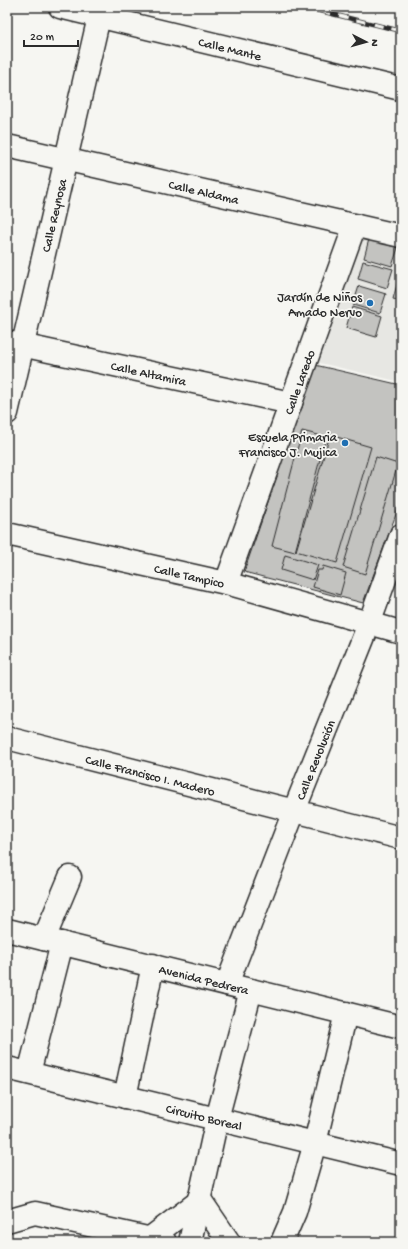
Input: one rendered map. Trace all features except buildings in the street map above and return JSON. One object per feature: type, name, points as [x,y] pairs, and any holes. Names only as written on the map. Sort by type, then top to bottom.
[{"type":"street","name":"Calle Mante","points":[[60,7],[401,89]]},
{"type":"street","name":"Calle Reynosa","points":[[7,413],[15,344],[66,159],[99,17]]},
{"type":"street","name":"Calle Aldama","points":[[7,146],[401,236]]},
{"type":"street","name":"Calle Laredo","points":[[226,584],[355,225]]},
{"type":"street","name":"Calle Altamira","points":[[15,344],[291,403]]},
{"type":"street","name":"Calle Tampico","points":[[7,534],[226,584],[369,624]]},
{"type":"street","name":"Calle Revolución","points":[[227,984],[369,624],[401,535]]},
{"type":"street","points":[[369,624],[401,632]]},
{"type":"street","name":"Calle Francisco I. Madero","points":[[7,738],[401,838]]},
{"type":"street","points":[[29,1073],[53,941],[70,877]]},
{"type":"street","name":"Avenida Pedrera","points":[[7,930],[401,1027]]},
{"type":"street","points":[[125,1097],[153,965]]},
{"type":"street","points":[[190,1242],[217,1119],[251,990]]},
{"type":"street","points":[[282,1242],[295,1212],[314,1143],[346,1013]]},
{"type":"street","name":"Circuito Boreal","points":[[7,1068],[401,1164]]},
{"type":"street","points":[[7,1221],[35,1213],[153,1241],[199,1200]]},
{"type":"street","points":[[199,1200],[229,1242]]},
{"type":"shaded area","name":"Jardín de Niños Amado Nervo","points":[[364,234],[401,244],[401,382],[316,362]]},
{"type":"railway","points":[[304,7],[401,31]]},
{"type":"place","name":"Jardín de Niños Amado Nervo","points":[[370,303]]},
{"type":"place","name":"Escuela Primaria Francisco J. Mujica","points":[[345,443]]}]
